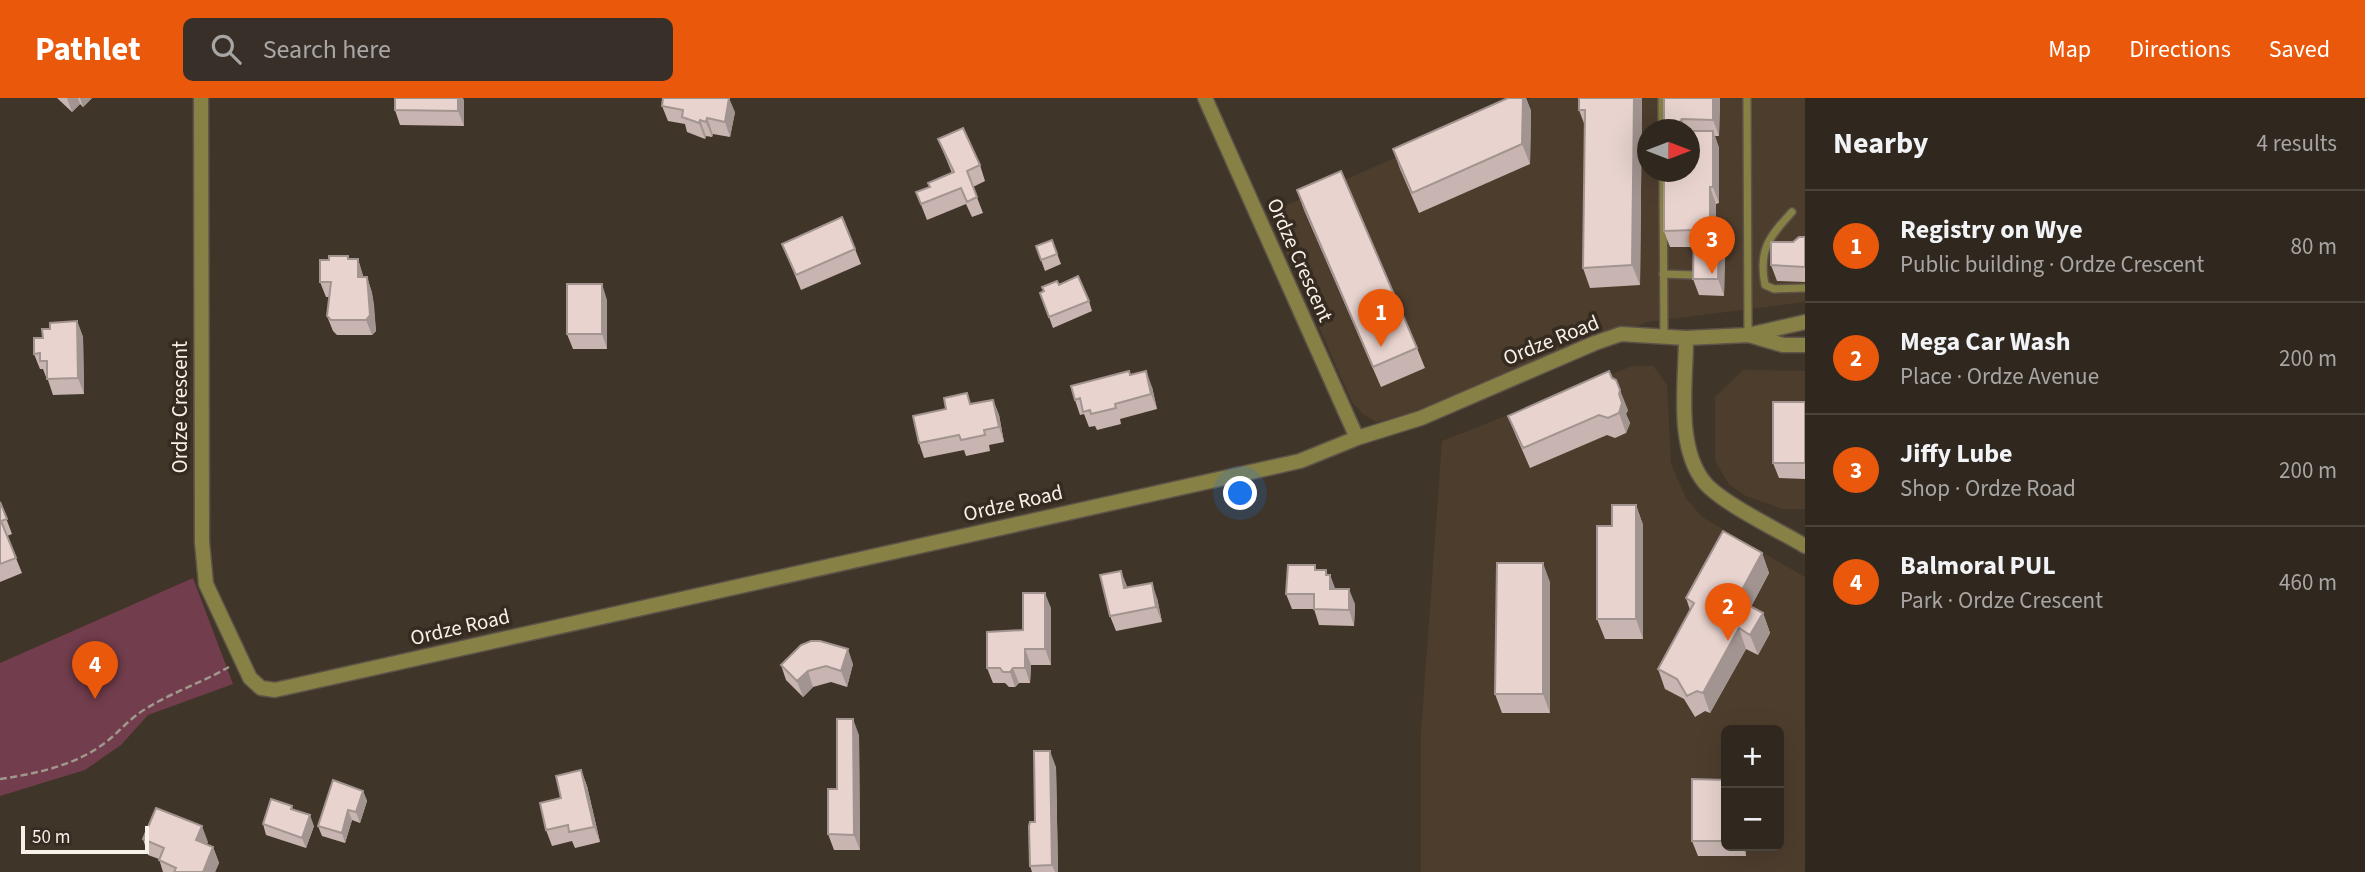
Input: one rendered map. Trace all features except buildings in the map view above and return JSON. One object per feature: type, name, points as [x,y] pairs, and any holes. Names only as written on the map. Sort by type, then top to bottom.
[{"type":"street","name":"Ordze Crescent","points":[[201,98],[202,542],[206,584],[250,678],[261,688],[275,690]]},
{"type":"street","name":"Ordze Crescent","points":[[1205,98],[1357,438]]},
{"type":"street","name":"Ordze Road","points":[[275,690],[1286,464],[1421,418],[1621,334],[1686,338],[1748,335],[1805,322]]},
{"type":"street","name":"Ordze Road","points":[[1748,335],[1783,345],[1805,345]]},
{"type":"street","points":[[1686,338],[1685,436],[1692,460],[1705,483],[1723,498],[1805,546]]},
{"type":"lane","points":[[1662,98],[1662,119]]},
{"type":"lane","points":[[1747,98],[1748,335]]},
{"type":"lane","points":[[1662,182],[1664,337]]},
{"type":"lane","points":[[1792,212],[1773,232],[1765,247],[1762,268],[1765,285],[1774,289],[1805,288]]},
{"type":"lane","points":[[1663,274],[1693,275]]},
{"type":"path","points":[[0,779],[54,767],[91,752],[105,743],[128,720],[149,707],[241,661]]},
{"type":"shaded area","points":[[1532,98],[1805,98],[1805,302],[1647,322],[1422,410],[1377,422],[1363,414],[1352,402],[1269,213]]},
{"type":"shaded area","points":[[1632,366],[1653,366],[1667,385],[1671,464],[1686,498],[1702,517],[1805,577],[1805,872],[1421,872],[1421,732],[1442,441]]},
{"type":"shaded area","points":[[1743,370],[1805,371],[1805,509],[1782,509],[1744,495],[1729,484],[1715,461],[1715,397]]},
{"type":"shaded area","points":[[193,578],[233,684],[148,715],[121,745],[85,770],[0,796],[0,663]]},
{"type":"place","name":"Jiffy Lube","points":[[1712,274]]},
{"type":"place","name":"Registry on Wye","points":[[1381,347]]},
{"type":"place","name":"Mega Car Wash","points":[[1728,641]]},
{"type":"place","name":"Balmoral PUL","points":[[95,699]]}]
